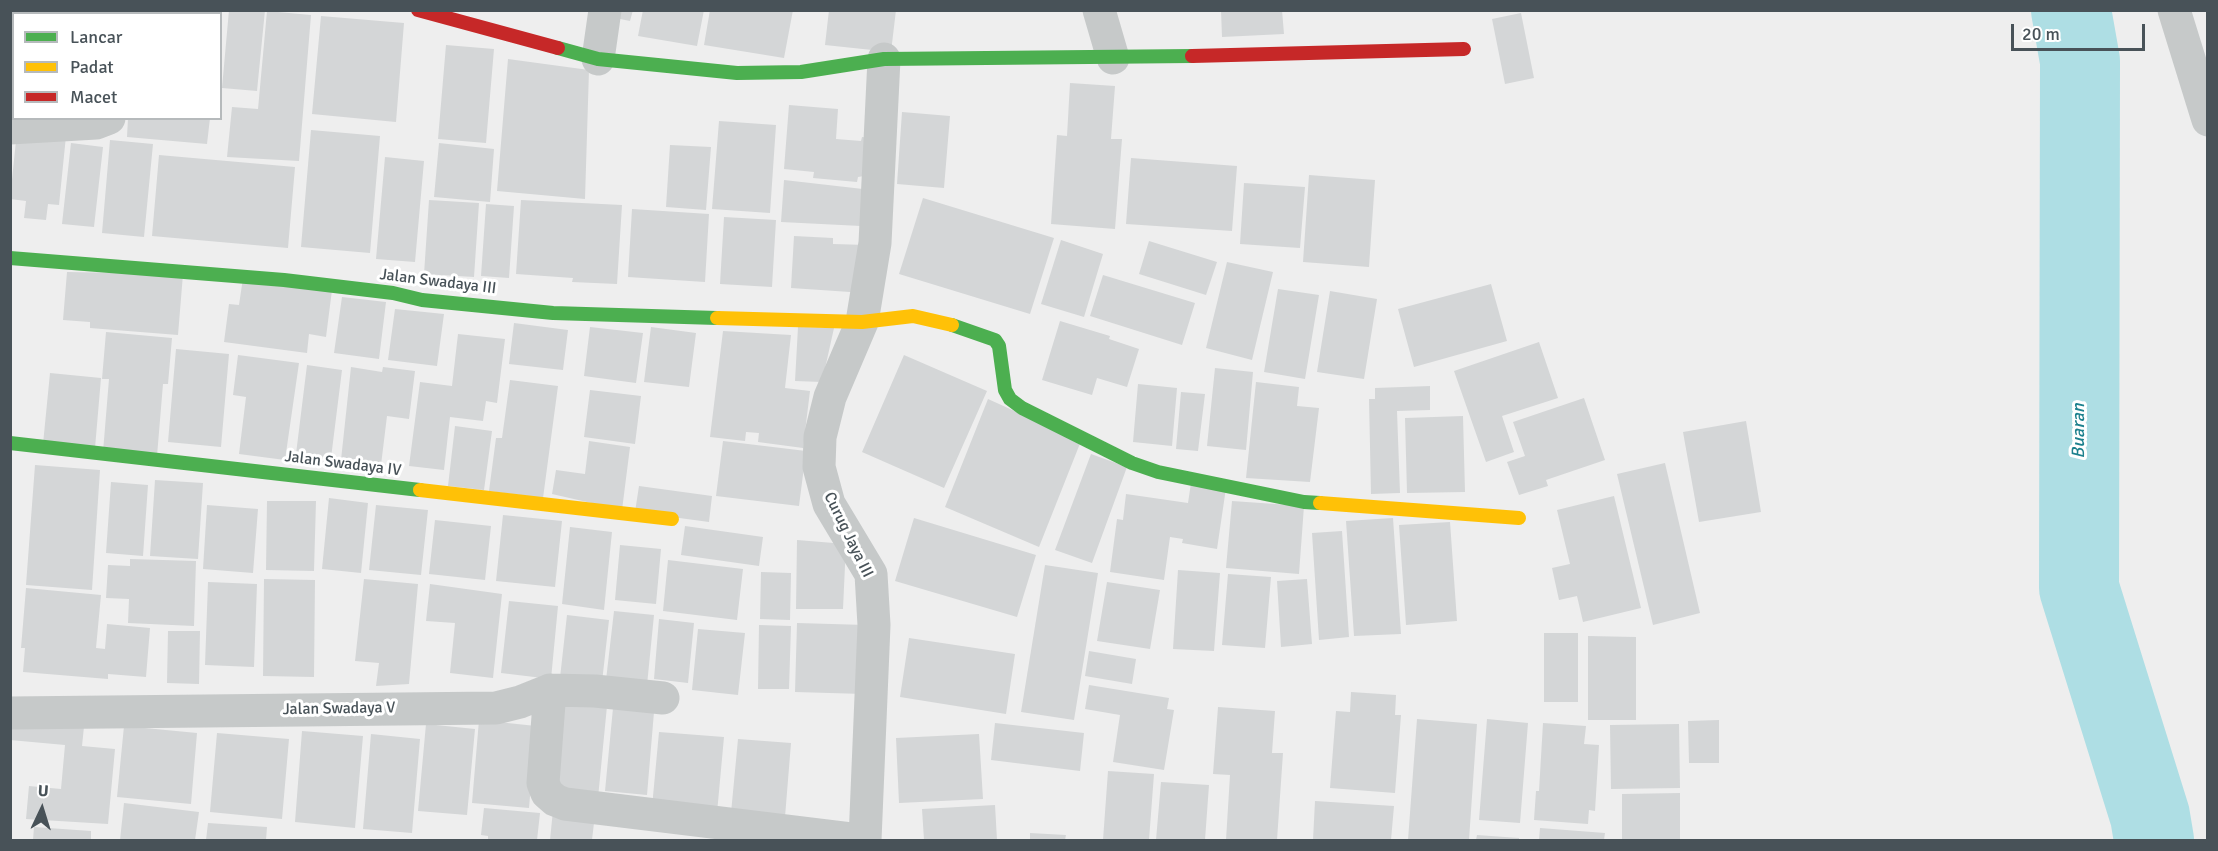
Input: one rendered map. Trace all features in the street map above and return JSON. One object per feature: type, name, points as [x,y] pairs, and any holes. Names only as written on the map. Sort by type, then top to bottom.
[{"type":"street","points":[[418,10],[598,59],[737,73],[801,72],[884,59],[1113,58],[1464,49]]},
{"type":"street","points":[[598,59],[605,10]]},
{"type":"street","points":[[1099,10],[1113,58]]},
{"type":"street","points":[[2174,10],[2208,120]]},
{"type":"street","name":"Curug Jaya III","points":[[865,840],[874,625],[871,574],[830,504],[819,467],[820,437],[830,397],[862,322],[875,243],[884,59]]},
{"type":"street","points":[[10,128],[96,123],[104,120]]},
{"type":"street","name":"Jalan Swadaya III","points":[[10,258],[293,280],[393,293],[422,300],[553,313],[862,322],[913,316],[995,340],[999,346],[1005,390],[1010,399],[1022,408],[1132,463],[1158,472],[1304,502],[1519,518]]},
{"type":"street","name":"Jalan Swadaya IV","points":[[10,443],[672,519]]},
{"type":"street","points":[[550,690],[543,783],[547,793],[555,800],[565,804],[859,840]]},
{"type":"street","name":"Jalan Swadaya V","points":[[10,713],[496,708],[520,702],[550,690],[595,691],[663,698]]},
{"type":"building","points":[[10,10],[70,10],[70,12],[12,12],[12,48],[10,48]]},
{"type":"building","points":[[72,10],[120,10],[120,12],[72,12]]},
{"type":"building","points":[[144,10],[219,10],[219,12],[144,12]]},
{"type":"building","points":[[229,10],[265,10],[257,91],[222,88]]},
{"type":"building","points":[[611,10],[633,10],[630,21],[610,17]]},
{"type":"building","points":[[643,10],[704,10],[697,46],[638,36]]},
{"type":"building","points":[[710,10],[793,10],[784,58],[704,45]]},
{"type":"building","points":[[829,10],[896,10],[891,52],[825,45]]},
{"type":"building","points":[[1221,10],[1282,10],[1284,34],[1222,37]]},
{"type":"building","points":[[267,11],[311,15],[299,161],[227,157],[232,107],[258,109]]},
{"type":"building","points":[[1521,13],[1534,78],[1505,84],[1492,19]]},
{"type":"building","points":[[321,16],[404,23],[396,122],[312,114]]},
{"type":"building","points":[[446,45],[494,49],[486,143],[438,139]]},
{"type":"building","points":[[508,59],[589,70],[585,199],[497,191]]},
{"type":"building","points":[[1070,83],[1115,86],[1111,139],[1122,139],[1115,229],[1051,224],[1057,135],[1067,136]]},
{"type":"building","points":[[789,105],[838,109],[836,139],[861,141],[862,137],[873,138],[870,175],[858,177],[857,182],[813,178],[814,172],[784,169]]},
{"type":"building","points":[[902,112],[950,116],[944,188],[897,184]]},
{"type":"building","points":[[128,120],[210,120],[207,144],[127,137]]},
{"type":"building","points":[[719,121],[776,125],[770,213],[712,209]]},
{"type":"building","points":[[311,130],[380,136],[370,253],[301,247]]},
{"type":"building","points":[[17,131],[66,136],[59,205],[48,204],[46,220],[24,218],[26,201],[10,199]]},
{"type":"building","points":[[110,140],[153,144],[144,237],[102,233]]},
{"type":"building","points":[[71,143],[103,147],[94,227],[62,224]]},
{"type":"building","points":[[439,143],[494,149],[490,202],[434,197]]},
{"type":"building","points":[[670,145],[711,147],[706,210],[666,207]]},
{"type":"building","points":[[159,155],[295,167],[288,248],[152,236]]},
{"type":"building","points":[[385,157],[424,161],[415,262],[376,259]]},
{"type":"building","points":[[1131,158],[1237,166],[1232,231],[1126,224]]},
{"type":"building","points":[[1309,175],[1375,180],[1369,267],[1303,262]]},
{"type":"building","points":[[784,180],[863,189],[861,226],[781,222]]},
{"type":"building","points":[[1244,183],[1305,187],[1300,248],[1240,244]]},
{"type":"building","points":[[923,198],[1054,238],[1030,314],[899,274]]},
{"type":"building","points":[[429,200],[479,203],[474,277],[424,274]]},
{"type":"building","points":[[521,200],[622,205],[617,284],[572,282],[573,278],[516,274]]},
{"type":"building","points":[[486,204],[514,206],[509,278],[481,276]]},
{"type":"building","points":[[632,209],[709,214],[705,282],[628,277]]},
{"type":"building","points":[[724,217],[776,220],[772,287],[720,284]]},
{"type":"building","points":[[794,236],[833,238],[833,244],[867,245],[865,293],[791,288]]},
{"type":"building","points":[[1061,240],[1103,254],[1084,317],[1041,304]]},
{"type":"building","points":[[1149,241],[1217,262],[1206,295],[1139,274]]},
{"type":"building","points":[[1227,262],[1273,272],[1252,360],[1206,348]]},
{"type":"building","points":[[67,272],[183,274],[178,335],[90,328],[90,322],[63,320]]},
{"type":"building","points":[[1103,275],[1195,303],[1182,345],[1090,316]]},
{"type":"building","points":[[243,278],[332,290],[326,337],[309,334],[307,353],[224,342],[229,304],[239,305]]},
{"type":"building","points":[[1491,284],[1507,341],[1414,367],[1398,309]]},
{"type":"building","points":[[1278,289],[1319,295],[1305,379],[1264,372]]},
{"type":"building","points":[[1330,291],[1377,299],[1364,379],[1317,372]]},
{"type":"building","points":[[342,297],[386,302],[379,359],[334,353]]},
{"type":"building","points":[[395,309],[444,314],[437,366],[388,360]]},
{"type":"building","points":[[1060,321],[1110,336],[1109,339],[1139,349],[1127,387],[1097,378],[1092,395],[1042,380]]},
{"type":"building","points":[[514,323],[568,330],[563,370],[509,364]]},
{"type":"building","points":[[590,327],[643,333],[636,383],[584,376]]},
{"type":"building","points":[[651,327],[696,333],[689,387],[644,382]]},
{"type":"building","points":[[798,327],[834,328],[822,382],[795,381]]},
{"type":"building","points":[[723,331],[791,335],[785,388],[810,391],[803,448],[758,442],[759,433],[746,432],[745,441],[710,437]]},
{"type":"building","points":[[106,332],[172,338],[168,384],[163,384],[157,456],[103,452],[109,379],[102,379]]},
{"type":"building","points":[[458,334],[505,339],[497,403],[486,401],[483,421],[450,417],[444,470],[409,466],[420,382],[452,386]]},
{"type":"building","points":[[1539,342],[1558,398],[1502,416],[1514,452],[1486,462],[1454,371]]},
{"type":"building","points":[[176,349],[229,354],[221,447],[168,442]]},
{"type":"building","points":[[238,355],[299,363],[285,460],[239,454],[246,397],[233,395]]},
{"type":"building","points":[[904,355],[987,391],[944,488],[862,452]]},
{"type":"building","points":[[307,365],[342,370],[330,466],[295,462]]},
{"type":"building","points":[[351,367],[382,372],[383,367],[415,371],[409,419],[387,416],[381,465],[341,460]]},
{"type":"building","points":[[1215,368],[1253,372],[1246,450],[1207,446]]},
{"type":"building","points":[[50,373],[101,378],[95,448],[43,444]]},
{"type":"building","points":[[510,380],[558,386],[543,498],[489,491],[496,438],[502,438]]},
{"type":"building","points":[[1256,382],[1299,387],[1297,406],[1319,408],[1310,482],[1246,478]]},
{"type":"building","points":[[1138,384],[1177,388],[1172,446],[1133,442]]},
{"type":"building","points":[[1430,386],[1430,410],[1397,411],[1400,493],[1371,494],[1369,399],[1375,399],[1375,388]]},
{"type":"building","points":[[590,390],[641,396],[635,444],[584,437]]},
{"type":"building","points":[[1181,392],[1205,394],[1198,451],[1176,449]]},
{"type":"building","points":[[1584,398],[1605,460],[1546,480],[1548,486],[1519,495],[1507,462],[1525,456],[1513,422]]},
{"type":"building","points":[[988,399],[1081,441],[1039,547],[945,507]]},
{"type":"building","points":[[1463,416],[1465,492],[1407,493],[1405,418]]},
{"type":"building","points":[[1746,421],[1761,512],[1699,522],[1683,432]]},
{"type":"building","points":[[455,426],[492,431],[484,490],[448,486]]},
{"type":"building","points":[[589,441],[630,447],[622,510],[552,494],[556,470],[585,474]]},
{"type":"building","points":[[723,441],[806,451],[799,506],[716,496]]},
{"type":"building","points":[[1091,454],[1127,467],[1092,563],[1055,550]]},
{"type":"building","points":[[1665,463],[1700,613],[1653,625],[1617,474]]},
{"type":"building","points":[[35,465],[100,470],[92,590],[26,585]]},
{"type":"building","points":[[155,480],[203,483],[198,559],[150,556]]},
{"type":"building","points":[[111,482],[148,485],[143,556],[106,553]]},
{"type":"building","points":[[1191,483],[1226,488],[1217,549],[1182,543],[1183,539],[1170,537],[1164,580],[1110,572],[1117,519],[1123,520],[1126,494],[1188,503]]},
{"type":"building","points":[[639,486],[712,496],[709,522],[635,512]]},
{"type":"building","points":[[1614,496],[1641,608],[1583,622],[1577,596],[1559,600],[1552,568],[1570,564],[1557,510]]},
{"type":"building","points":[[329,498],[368,503],[361,573],[322,569]]},
{"type":"building","points":[[267,501],[316,501],[314,571],[266,570]]},
{"type":"building","points":[[1232,501],[1304,506],[1299,574],[1226,568]]},
{"type":"building","points":[[207,505],[258,509],[253,573],[203,569]]},
{"type":"building","points":[[376,505],[428,510],[421,575],[369,570]]},
{"type":"building","points":[[503,515],[562,521],[555,587],[496,581]]},
{"type":"building","points":[[914,518],[1036,555],[1017,617],[895,581]]},
{"type":"building","points":[[1393,518],[1401,634],[1354,636],[1346,521]]},
{"type":"building","points":[[435,520],[491,526],[485,580],[429,574]]},
{"type":"building","points":[[1450,522],[1457,621],[1406,625],[1399,525]]},
{"type":"building","points":[[685,526],[763,537],[759,566],[681,555]]},
{"type":"building","points":[[570,527],[612,532],[604,610],[562,604]]},
{"type":"building","points":[[1342,531],[1349,637],[1319,640],[1312,533]]},
{"type":"building","points":[[797,540],[846,544],[843,609],[796,609]]},
{"type":"building","points":[[620,545],[661,549],[656,604],[615,600]]},
{"type":"building","points":[[130,559],[196,561],[194,626],[128,623],[129,599],[106,598],[108,565],[130,566]]},
{"type":"building","points":[[668,560],[743,569],[737,620],[663,611]]},
{"type":"building","points":[[1045,565],[1098,573],[1074,720],[1021,712]]},
{"type":"building","points":[[1178,570],[1220,573],[1214,651],[1173,649]]},
{"type":"building","points":[[761,572],[791,573],[790,620],[760,619]]},
{"type":"building","points":[[1228,574],[1271,577],[1265,648],[1222,645]]},
{"type":"building","points":[[264,579],[315,580],[314,677],[263,676]]},
{"type":"building","points":[[364,579],[418,584],[409,684],[376,686],[379,663],[355,661]]},
{"type":"building","points":[[1307,579],[1312,644],[1281,647],[1277,581]]},
{"type":"building","points":[[208,582],[257,584],[254,667],[205,665]]},
{"type":"building","points":[[1107,582],[1160,590],[1150,649],[1097,641]]},
{"type":"building","points":[[430,584],[502,594],[493,678],[450,673],[455,623],[426,621]]},
{"type":"building","points":[[26,588],[101,595],[96,648],[105,649],[107,624],[150,628],[146,677],[108,674],[108,679],[23,672],[25,648],[21,648]]},
{"type":"building","points":[[509,601],[558,606],[551,679],[501,673]]},
{"type":"building","points":[[614,611],[654,615],[647,685],[606,680]]},
{"type":"building","points":[[567,615],[609,620],[601,691],[559,687]]},
{"type":"building","points":[[659,619],[694,623],[688,683],[654,679]]},
{"type":"building","points":[[797,623],[866,625],[864,694],[795,692]]},
{"type":"building","points":[[759,625],[791,626],[789,689],[758,689]]},
{"type":"building","points":[[698,629],[745,633],[738,695],[692,690]]},
{"type":"building","points":[[168,631],[200,631],[199,684],[167,683]]},
{"type":"building","points":[[1544,633],[1578,633],[1578,702],[1544,702]]},
{"type":"building","points":[[1588,636],[1636,637],[1636,720],[1588,720]]},
{"type":"building","points":[[909,638],[1015,654],[1006,714],[900,697]]},
{"type":"building","points":[[1089,651],[1136,659],[1132,684],[1085,676]]},
{"type":"building","points":[[1089,685],[1169,698],[1167,709],[1174,710],[1164,770],[1113,762],[1120,715],[1085,709]]},
{"type":"building","points":[[1351,692],[1396,695],[1395,715],[1401,715],[1395,793],[1330,788],[1336,711],[1350,712]]},
{"type":"building","points":[[556,702],[607,706],[598,798],[548,794]]},
{"type":"building","points":[[1218,707],[1275,711],[1272,753],[1283,753],[1277,840],[1226,840],[1230,775],[1213,774]]},
{"type":"building","points":[[613,708],[654,712],[647,795],[605,791]]},
{"type":"building","points":[[10,715],[85,717],[82,746],[115,749],[108,824],[26,819],[29,786],[61,789],[65,745],[10,740]]},
{"type":"building","points":[[1417,719],[1477,724],[1469,840],[1408,840]]},
{"type":"building","points":[[1487,719],[1528,723],[1520,823],[1479,820]]},
{"type":"building","points":[[479,720],[536,726],[529,808],[472,803]]},
{"type":"building","points":[[1719,720],[1719,763],[1689,763],[1688,721]]},
{"type":"building","points":[[995,723],[1084,733],[1080,771],[991,760]]},
{"type":"building","points":[[1543,723],[1586,726],[1584,744],[1599,745],[1595,811],[1589,810],[1588,824],[1534,820],[1536,791],[1539,791]]},
{"type":"building","points":[[426,724],[475,729],[467,815],[418,811]]},
{"type":"building","points":[[1679,724],[1680,788],[1611,789],[1610,725]]},
{"type":"building","points":[[124,726],[197,733],[191,804],[117,797]]},
{"type":"building","points":[[302,731],[363,736],[355,828],[295,822]]},
{"type":"building","points":[[659,732],[724,737],[717,813],[652,807]]},
{"type":"building","points":[[217,733],[289,739],[282,819],[210,812]]},
{"type":"building","points":[[371,734],[420,739],[412,833],[363,829]]},
{"type":"building","points":[[979,734],[983,799],[899,803],[896,738]]},
{"type":"building","points":[[738,739],[791,743],[785,817],[731,813]]},
{"type":"building","points":[[1108,771],[1154,774],[1149,840],[1103,840]]},
{"type":"building","points":[[1161,782],[1209,785],[1205,840],[1156,840]]},
{"type":"building","points":[[1680,793],[1680,840],[1622,840],[1622,794]]},
{"type":"building","points":[[1315,801],[1394,806],[1391,840],[1313,840]]},
{"type":"building","points":[[124,803],[199,812],[195,840],[120,840]]},
{"type":"building","points":[[995,805],[997,840],[924,840],[922,809]]},
{"type":"building","points":[[484,808],[540,813],[537,840],[488,840],[488,836],[481,835]]},
{"type":"building","points":[[553,810],[595,814],[592,840],[550,840]]},
{"type":"building","points":[[208,823],[267,827],[266,840],[206,840]]},
{"type":"building","points":[[34,827],[91,831],[91,840],[33,840]]},
{"type":"building","points":[[1540,828],[1605,833],[1604,840],[1539,840]]},
{"type":"building","points":[[1030,833],[1066,835],[1065,840],[1030,840]]},
{"type":"building","points":[[1477,835],[1519,838],[1519,840],[1476,840]]},
{"type":"waterway","name":"Buaran","points":[[2071,10],[2080,61],[2079,588],[2150,816],[2154,840]]},
{"type":"traffic: fast","points":[[558,48],[598,59],[737,73],[801,72],[884,59],[1192,56]]},
{"type":"traffic: fast","points":[[10,258],[284,280],[393,293],[422,300],[553,313],[717,318]]},
{"type":"traffic: fast","points":[[952,325],[995,340],[999,346],[1005,390],[1010,399],[1022,408],[1132,463],[1158,472],[1304,502],[1320,503]]},
{"type":"traffic: fast","points":[[10,443],[420,490]]},
{"type":"traffic: slow","points":[[717,318],[862,322],[913,316],[952,325]]},
{"type":"traffic: slow","points":[[420,490],[672,519]]},
{"type":"traffic: slow","points":[[1320,503],[1519,518]]},
{"type":"traffic: jam","points":[[418,10],[558,48]]},
{"type":"traffic: jam","points":[[1192,56],[1464,49]]}]
